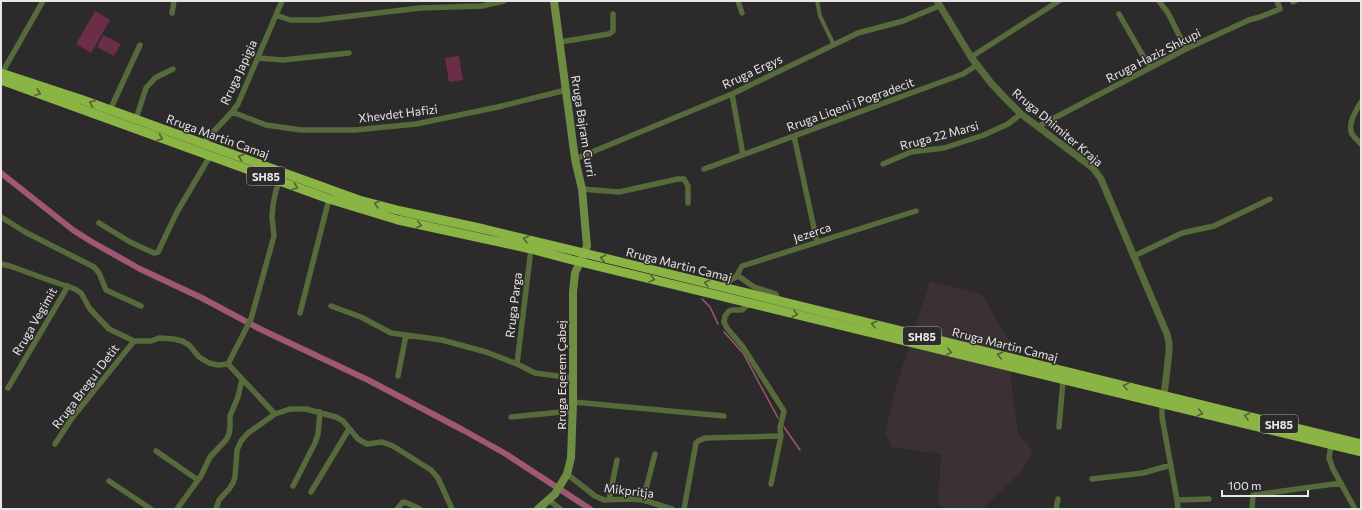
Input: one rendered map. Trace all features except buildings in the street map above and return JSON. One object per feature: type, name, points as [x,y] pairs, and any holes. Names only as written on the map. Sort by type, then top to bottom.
[{"type":"highway","name":"Rruga Martin Camaj","points":[[1,75],[83,100],[359,200],[584,253],[778,301],[1361,452]]},
{"type":"highway","name":"Rruga Martin Camaj","points":[[1,75],[210,156],[356,209],[398,220],[530,249],[1064,381],[1163,400],[1361,444]]},
{"type":"main road","name":"Rruga Bajram Curri","points":[[554,1],[576,159],[582,189],[587,243],[587,248],[584,253]]},
{"type":"main road","name":"Rruga Eqerem Çabej","points":[[552,497],[565,478],[571,458],[573,402],[573,292],[575,273],[584,253]]},
{"type":"main road","points":[[538,509],[552,497]]},
{"type":"street","points":[[1,75],[43,1]]},
{"type":"street","points":[[172,14],[174,1]]},
{"type":"street","name":"Rruga Japigia","points":[[202,144],[238,104],[282,1]]},
{"type":"street","points":[[276,15],[290,20],[318,20],[420,8],[482,6],[504,1]]},
{"type":"street","points":[[738,1],[742,13]]},
{"type":"street","points":[[817,1],[820,16],[834,45]]},
{"type":"street","points":[[971,57],[1059,1]]},
{"type":"street","points":[[1159,1],[1168,13],[1186,49]]},
{"type":"street","name":"Rruga Haziz Shkupi","points":[[1039,126],[1186,49],[1249,20],[1280,9],[1278,1]]},
{"type":"street","name":"Rruga Ergys","points":[[576,159],[732,94],[858,33],[903,21],[938,3]]},
{"type":"street","name":"Rruga Dhimiter Kraja","points":[[938,3],[971,57],[991,83],[1021,114],[1039,126],[1093,168],[1101,179],[1170,343],[1162,417],[1178,509]]},
{"type":"street","points":[[560,42],[610,34],[613,31],[613,14]]},
{"type":"street","points":[[1119,14],[1150,68]]},
{"type":"street","points":[[110,110],[140,46]]},
{"type":"street","points":[[258,58],[283,60],[349,53]]},
{"type":"street","name":"Rruga Liqeni i Pogradecit","points":[[704,169],[964,74],[977,65]]},
{"type":"street","points":[[136,120],[146,88],[155,78],[173,68]]},
{"type":"street","name":"Xhevdet Hafizi","points":[[232,112],[266,125],[301,130],[355,130],[416,124],[498,107],[566,90]]},
{"type":"street","points":[[732,94],[743,155]]},
{"type":"street","points":[[1361,102],[1350,126],[1352,133],[1361,144]]},
{"type":"street","name":"Rruga 22 Marsi","points":[[883,164],[911,152],[944,148],[984,135],[1008,124],[1021,114]]},
{"type":"street","points":[[794,136],[817,242]]},
{"type":"street","points":[[99,223],[130,242],[154,253],[158,252],[177,212],[210,156]]},
{"type":"street","points":[[582,189],[619,192],[684,179],[688,186],[688,203]]},
{"type":"street","points":[[275,414],[228,364],[251,319],[274,236],[272,218],[273,205],[276,190],[280,181]]},
{"type":"street","points":[[300,313],[329,199]]},
{"type":"street","points":[[1134,256],[1182,233],[1214,226],[1270,199]]},
{"type":"street","name":"Jezerca","points":[[724,288],[727,282],[734,279],[742,266],[916,211]]},
{"type":"street","points":[[1,217],[13,226],[94,267],[99,273],[106,290],[140,306]]},
{"type":"street","name":"Rruga Parga","points":[[517,364],[530,249]]},
{"type":"street","name":"Rruga Bregu i Detit","points":[[1,264],[68,286],[81,293],[90,309],[109,329],[134,341],[151,341],[159,338],[174,339],[189,345],[199,356],[210,363],[218,365],[228,364]]},
{"type":"street","points":[[737,275],[754,287],[776,294],[778,301]]},
{"type":"street","name":"Rruga Vegimit","points":[[8,388],[68,286]]},
{"type":"street","points":[[750,303],[742,310],[729,311],[725,316],[724,322],[743,347],[784,411],[771,484]]},
{"type":"street","points":[[331,306],[361,317],[391,333],[442,340],[486,352],[535,373],[573,378]]},
{"type":"street","points":[[398,376],[406,335]]},
{"type":"street","name":"Rruga Bregu i Detit","points":[[55,444],[72,418],[134,341]]},
{"type":"street","points":[[177,509],[198,480],[210,457],[226,440],[229,434],[230,416],[238,398],[242,379]]},
{"type":"street","points":[[1060,427],[1064,381]]},
{"type":"street","points":[[573,402],[724,416]]},
{"type":"street","points":[[216,509],[219,500],[233,483],[235,477],[237,450],[241,441],[248,433],[275,414],[290,410],[320,412],[336,417],[342,421],[358,439],[367,444],[382,442],[393,446],[432,470],[438,478],[452,509]]},
{"type":"street","points":[[511,417],[572,411]]},
{"type":"street","points":[[293,486],[315,443],[318,434],[320,412]]},
{"type":"street","points":[[311,492],[349,429]]},
{"type":"street","points":[[684,509],[696,443],[698,441],[705,438],[780,436]]},
{"type":"street","points":[[1331,445],[1329,458],[1333,469],[1355,509]]},
{"type":"street","points":[[156,451],[198,480]]},
{"type":"street","points":[[643,500],[655,454]]},
{"type":"street","points":[[609,500],[617,460]]},
{"type":"street","points":[[1092,479],[1144,473],[1171,465]]},
{"type":"street","name":"Mikpritja","points":[[565,478],[600,499],[643,500],[672,509]]},
{"type":"street","points":[[109,481],[151,509]]},
{"type":"street","points":[[1252,509],[1253,495],[1341,483]]},
{"type":"street","points":[[552,497],[560,509]]},
{"type":"street","points":[[1056,509],[1058,499]]},
{"type":"street","points":[[1177,500],[1210,499]]},
{"type":"street","points":[[397,509],[403,502],[420,509]]},
{"type":"shaded area","points":[[95,11],[110,20],[91,53],[76,44]]},
{"type":"shaded area","points":[[103,35],[121,44],[114,56],[97,47]]},
{"type":"shaded area","points":[[459,56],[463,80],[449,82],[445,58]]},
{"type":"shaded area","points":[[930,281],[981,294],[1014,348],[1011,381],[1018,432],[1033,452],[1022,471],[982,509],[947,509],[938,505],[941,454],[892,447],[885,434],[897,384]]},
{"type":"waterway","points":[[1,173],[73,230],[92,242],[140,269],[202,298],[260,329],[368,380],[463,430],[506,454],[590,509]]},
{"type":"waterway","points":[[702,299],[710,307],[718,324]]},
{"type":"waterway","points":[[724,332],[743,353],[778,418]]},
{"type":"waterway","points":[[784,427],[800,450]]}]
